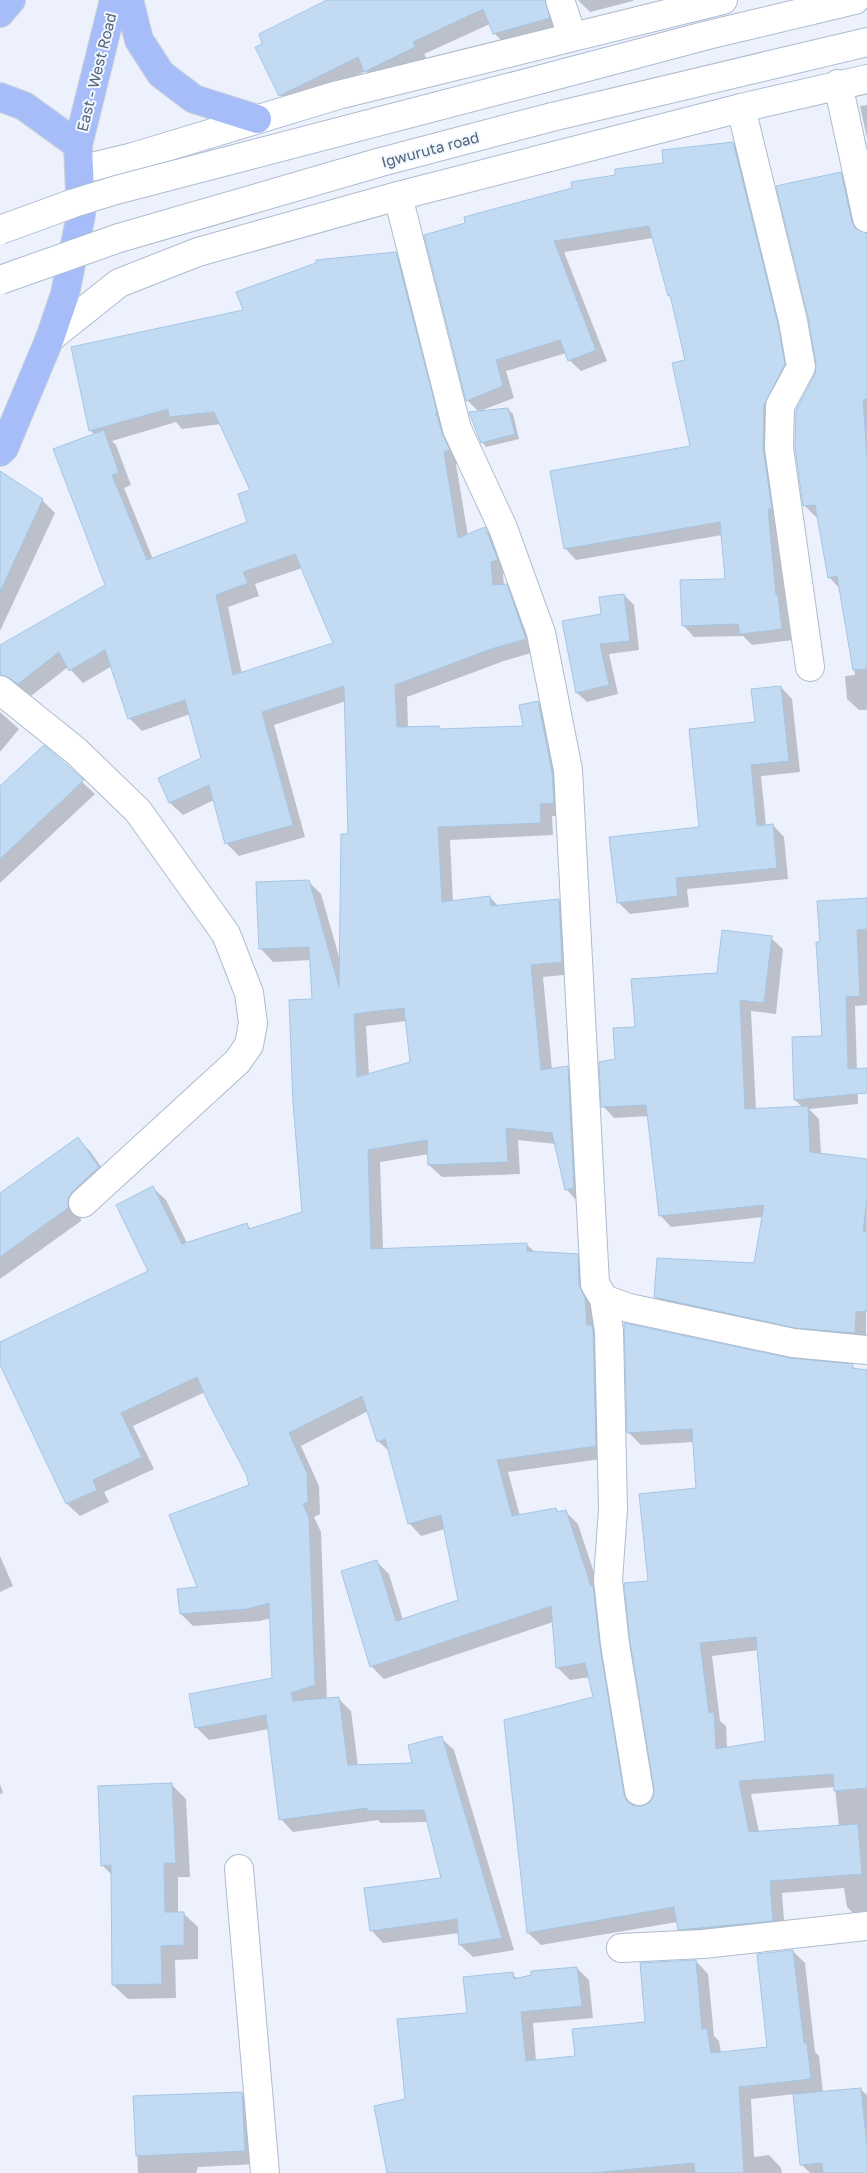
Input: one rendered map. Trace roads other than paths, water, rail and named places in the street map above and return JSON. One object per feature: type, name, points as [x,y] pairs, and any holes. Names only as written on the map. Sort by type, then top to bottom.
[{"type":"main road","points":[[0,13],[11,0]]},
{"type":"main road","name":"East - West Road","points":[[0,452],[4,448],[50,338],[65,294],[80,215],[78,158],[114,0]]},
{"type":"main road","points":[[129,0],[139,40],[161,74],[194,100],[257,118]]},
{"type":"main road","points":[[0,97],[24,106],[78,158]]},
{"type":"street","points":[[560,0],[572,36]]},
{"type":"street","points":[[78,158],[133,156],[338,95],[723,0]]},
{"type":"street","points":[[0,230],[116,190],[708,35],[855,0]]},
{"type":"street","name":"Igwuruta road","points":[[0,280],[119,238],[372,164],[619,99],[867,42]]},
{"type":"street","points":[[50,338],[119,283],[198,252],[398,196],[741,108],[838,84],[867,79]]},
{"type":"street","points":[[838,84],[867,218]]},
{"type":"street","points":[[741,108],[793,321],[801,367],[780,406],[779,448],[810,667]]},
{"type":"street","points":[[398,196],[457,429],[503,528],[541,633],[568,770],[595,1284],[604,1299],[609,1331],[613,1509],[608,1580],[615,1644],[639,1791]]},
{"type":"street","points":[[0,690],[76,751],[138,811],[226,934],[249,993],[254,1023],[249,1045],[237,1062],[83,1203]]},
{"type":"street","points":[[604,1299],[630,1308],[794,1343],[867,1350]]},
{"type":"street","points":[[239,1869],[265,2173]]},
{"type":"street","points":[[621,1948],[703,1944],[867,1926]]}]
